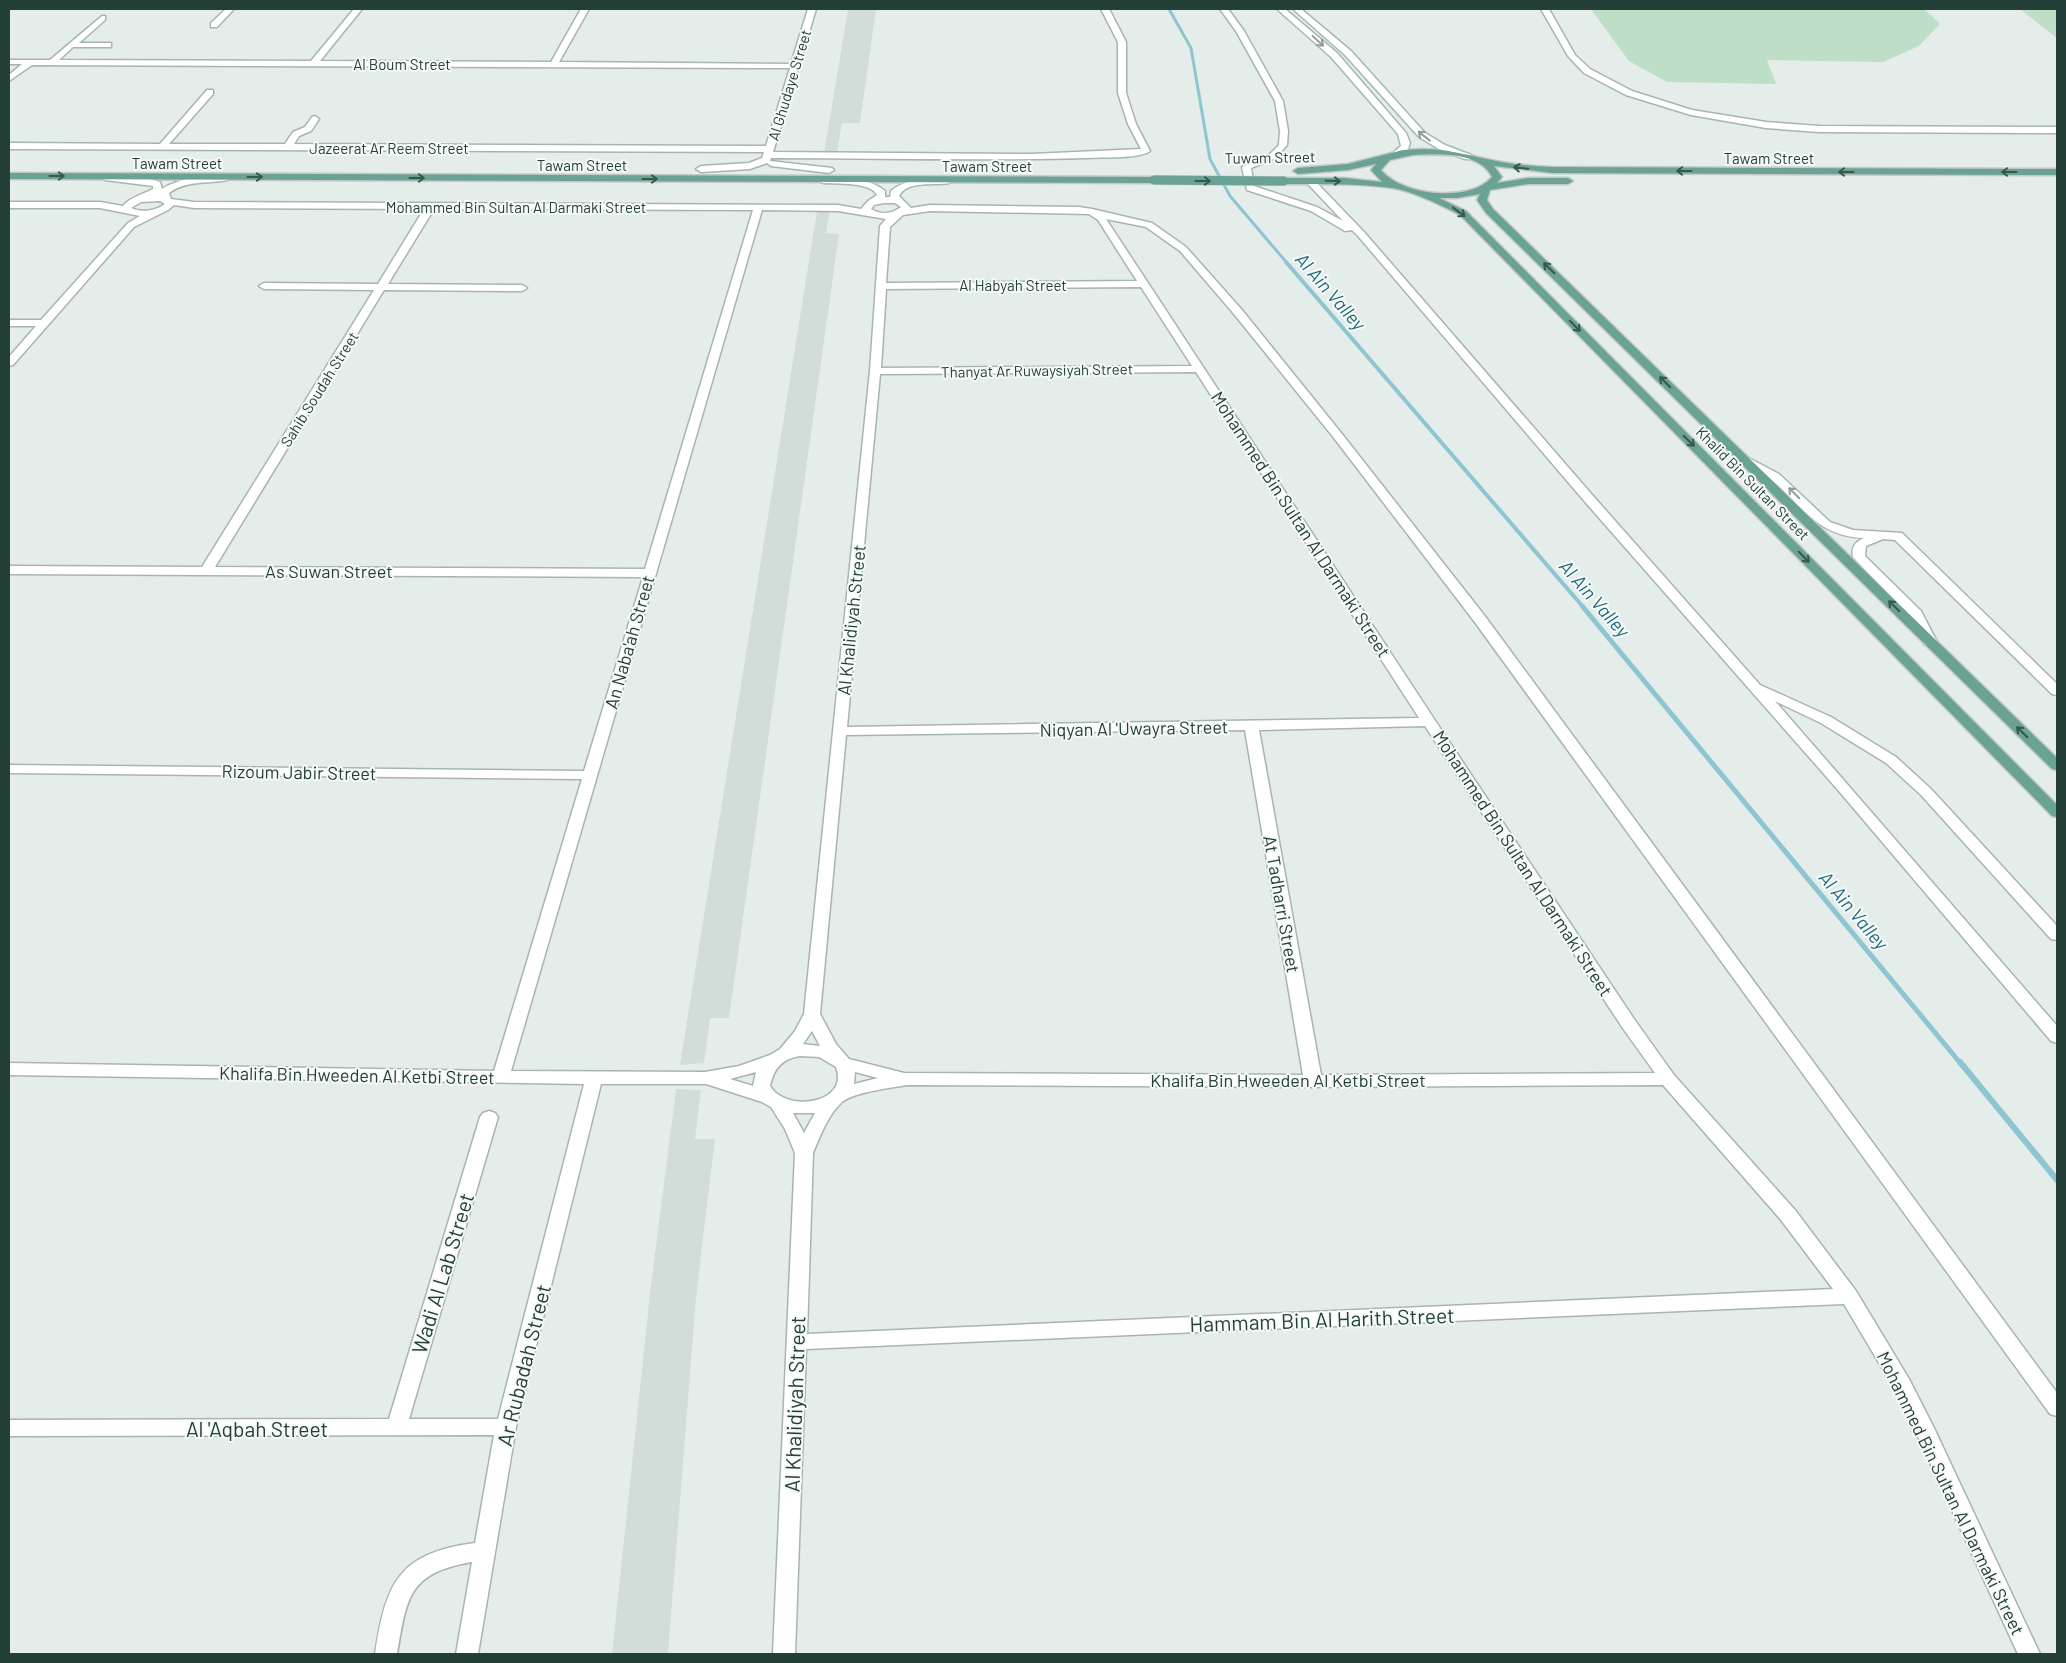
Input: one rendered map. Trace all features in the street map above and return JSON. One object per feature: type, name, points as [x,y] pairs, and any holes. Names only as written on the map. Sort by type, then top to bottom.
[{"type":"main road","name":"Tuwam Street","points":[[1154,180],[1284,176],[1348,167],[1409,153],[1439,152],[1468,157]]},
{"type":"main road","name":"Tawam Street","points":[[1468,157],[1516,167],[1552,170],[2057,172]]},
{"type":"main road","points":[[1386,159],[1379,164],[1376,170],[1378,176],[1396,188]]},
{"type":"main road","points":[[1481,161],[1490,166],[1497,177],[1495,182],[1488,188]]},
{"type":"main road","name":"Tawam Street","points":[[9,167],[1153,170]]},
{"type":"main road","name":"Tuwam Street","points":[[1153,170],[1284,176]]},
{"type":"main road","name":"Tawam Street","points":[[9,176],[1154,180]]},
{"type":"main road","points":[[1284,176],[1310,181],[1363,182],[1415,193],[1454,195],[1528,181],[1579,181]]},
{"type":"main road","name":"Khalid Bin Sultan Street","points":[[1488,188],[1482,200],[1489,211],[2057,766]]},
{"type":"main road","name":"Khalid Bin Sultan Street","points":[[1415,193],[1442,202],[1463,214],[2057,813]]},
{"type":"street","points":[[214,25],[230,9]]},
{"type":"street","points":[[313,64],[358,9]]},
{"type":"street","points":[[553,65],[585,9]]},
{"type":"street","name":"Al Ghudaye Street","points":[[701,169],[750,166],[768,155],[812,9]]},
{"type":"street","points":[[768,155],[1032,157],[1146,151],[1132,124],[1122,93],[1122,42],[1105,9]]},
{"type":"street","points":[[1224,9],[1240,31],[1279,101],[1284,131],[1283,145],[1273,156],[1246,167],[1250,188],[1331,218],[1345,227],[1379,256]]},
{"type":"street","points":[[1281,9],[1334,55],[1402,133],[1407,141],[1406,147],[1403,152],[1396,155]]},
{"type":"street","points":[[1297,9],[1348,54],[1422,135],[1442,147],[1468,157]]},
{"type":"street","points":[[1545,9],[1572,56],[1587,71],[1629,94],[1691,112],[1749,123],[1819,129],[2057,130]]},
{"type":"street","points":[[52,62],[102,18]]},
{"type":"street","points":[[72,45],[108,44]]},
{"type":"street","name":"Al Boum Street","points":[[9,62],[795,66]]},
{"type":"street","points":[[9,79],[30,62]]},
{"type":"street","points":[[162,147],[210,92]]},
{"type":"street","points":[[288,147],[296,134],[308,129],[316,119]]},
{"type":"street","name":"Jazeerat Ar Reem Street","points":[[9,146],[288,147],[768,155]]},
{"type":"street","name":"Al Ghudaye Street","points":[[768,155],[780,165],[828,170]]},
{"type":"street","points":[[92,177],[145,181],[157,184],[158,190],[128,205],[131,225]]},
{"type":"street","points":[[9,363],[131,225],[167,207],[170,202],[167,200],[164,192],[178,184],[235,177]]},
{"type":"street","points":[[810,180],[853,182],[875,187],[882,192],[882,196],[872,208]]},
{"type":"street","points":[[900,208],[894,193],[906,185],[960,180]]},
{"type":"street","points":[[1310,181],[1361,234],[1590,500],[1756,687],[2057,1037]]},
{"type":"street","name":"Mohammed Bin Sultan Al Darmaki Street","points":[[139,200],[155,198],[194,205],[872,208]]},
{"type":"street","points":[[9,205],[100,205],[139,200]]},
{"type":"street","points":[[100,205],[128,211],[156,212]]},
{"type":"street","name":"Mohammed Bin Sultan Al Darmaki Street","points":[[156,212],[194,205]]},
{"type":"street","name":"Sahib Soudah Street","points":[[207,570],[430,207]]},
{"type":"street","name":"An Naba'ah Street","points":[[501,1077],[758,208]]},
{"type":"street","points":[[872,208],[1079,210],[1149,225],[1183,248],[1238,312],[1338,436],[1478,618],[2057,1408]]},
{"type":"street","points":[[872,208],[900,208]]},
{"type":"street","points":[[872,208],[885,226],[900,208]]},
{"type":"street","name":"Mohammed Bin Sultan Al Darmaki Street","points":[[1097,214],[1628,1023],[1668,1079],[1788,1215],[1849,1296],[1876,1339],[1926,1432],[2029,1654]]},
{"type":"street","name":"Al Khalidiyah Street","points":[[781,1056],[802,1034],[812,1014],[875,372],[885,226]]},
{"type":"street","name":"Al Habyah Street","points":[[882,286],[1143,284]]},
{"type":"street","points":[[264,286],[522,288]]},
{"type":"street","points":[[9,323],[44,323]]},
{"type":"street","name":"Thanyat Ar Ruwaysiyah Street","points":[[875,372],[1200,369]]},
{"type":"street","points":[[1743,458],[1776,476],[1826,525],[1852,534],[1898,536],[2057,692]]},
{"type":"street","points":[[1880,536],[1861,544],[1858,550],[1859,557],[1916,614],[1930,642]]},
{"type":"street","name":"As Suwan Street","points":[[9,570],[650,573]]},
{"type":"street","points":[[1756,687],[1810,712],[1891,760],[1926,792],[2057,935]]},
{"type":"street","name":"Niqyan Al 'Uwayra Street","points":[[840,731],[1429,722]]},
{"type":"street","name":"At Tadharri Street","points":[[1251,726],[1313,1082]]},
{"type":"street","name":"Rizoum Jabir Street","points":[[9,769],[590,775]]},
{"type":"street","points":[[812,1014],[824,1037],[841,1061],[847,1071],[848,1080],[844,1089],[836,1098],[813,1108],[789,1108],[773,1101],[764,1090],[763,1074],[781,1056],[800,1050],[815,1050],[829,1053],[841,1061]]},
{"type":"street","name":"Khalifa Bin Hweeden Al Ketbi Street","points":[[9,1069],[501,1077],[705,1078],[741,1071],[781,1056]]},
{"type":"street","name":"Khalifa Bin Hweeden Al Ketbi Street","points":[[841,1061],[907,1079]]},
{"type":"street","name":"Ar Rubadah Street","points":[[467,1654],[506,1427],[594,1078]]},
{"type":"street","name":"Khalifa Bin Hweeden Al Ketbi Street","points":[[705,1078],[773,1101]]},
{"type":"street","name":"Khalifa Bin Hweeden Al Ketbi Street","points":[[836,1098],[871,1086],[907,1079],[1313,1082],[1668,1079]]},
{"type":"street","name":"Al Khalidiyah Street","points":[[784,1654],[804,1153],[816,1125],[836,1098]]},
{"type":"street","name":"Al Khalidiyah Street","points":[[773,1101],[793,1128],[804,1153]]},
{"type":"street","name":"Wadi Al Lab Street","points":[[396,1428],[488,1117]]},
{"type":"street","name":"Hammam Bin Al Harith Street","points":[[796,1342],[1849,1296]]},
{"type":"street","name":"Al 'Aqbah Street","points":[[9,1428],[506,1427]]},
{"type":"street","points":[[386,1654],[399,1595],[412,1577],[430,1563],[451,1555],[484,1551]]},
{"type":"shaded area","points":[[848,9],[876,9],[860,123],[842,123],[837,152],[824,153]]},
{"type":"shaded area","points":[[830,210],[826,233],[839,234],[729,1018],[710,1018],[704,1063],[680,1065],[817,211]]},
{"type":"shaded area","points":[[676,1089],[701,1090],[695,1139],[715,1139],[696,1297],[668,1654],[612,1654],[650,1294]]},
{"type":"green space","points":[[1591,9],[1924,9],[1940,24],[1919,46],[1883,62],[1767,60],[1776,84],[1667,82],[1629,61]]},
{"type":"green space","points":[[2020,9],[2057,9],[2057,38]]},
{"type":"waterway","name":"Al Ain Valley","points":[[1169,9],[1191,48],[1210,159],[1230,196],[1287,263]]},
{"type":"waterway","name":"Al Ain Valley","points":[[1286,262],[1584,608]]},
{"type":"waterway","name":"Al Ain Valley","points":[[1583,607],[1961,1064]]},
{"type":"waterway","name":"Al Ain Valley","points":[[1960,1062],[2057,1180]]}]
